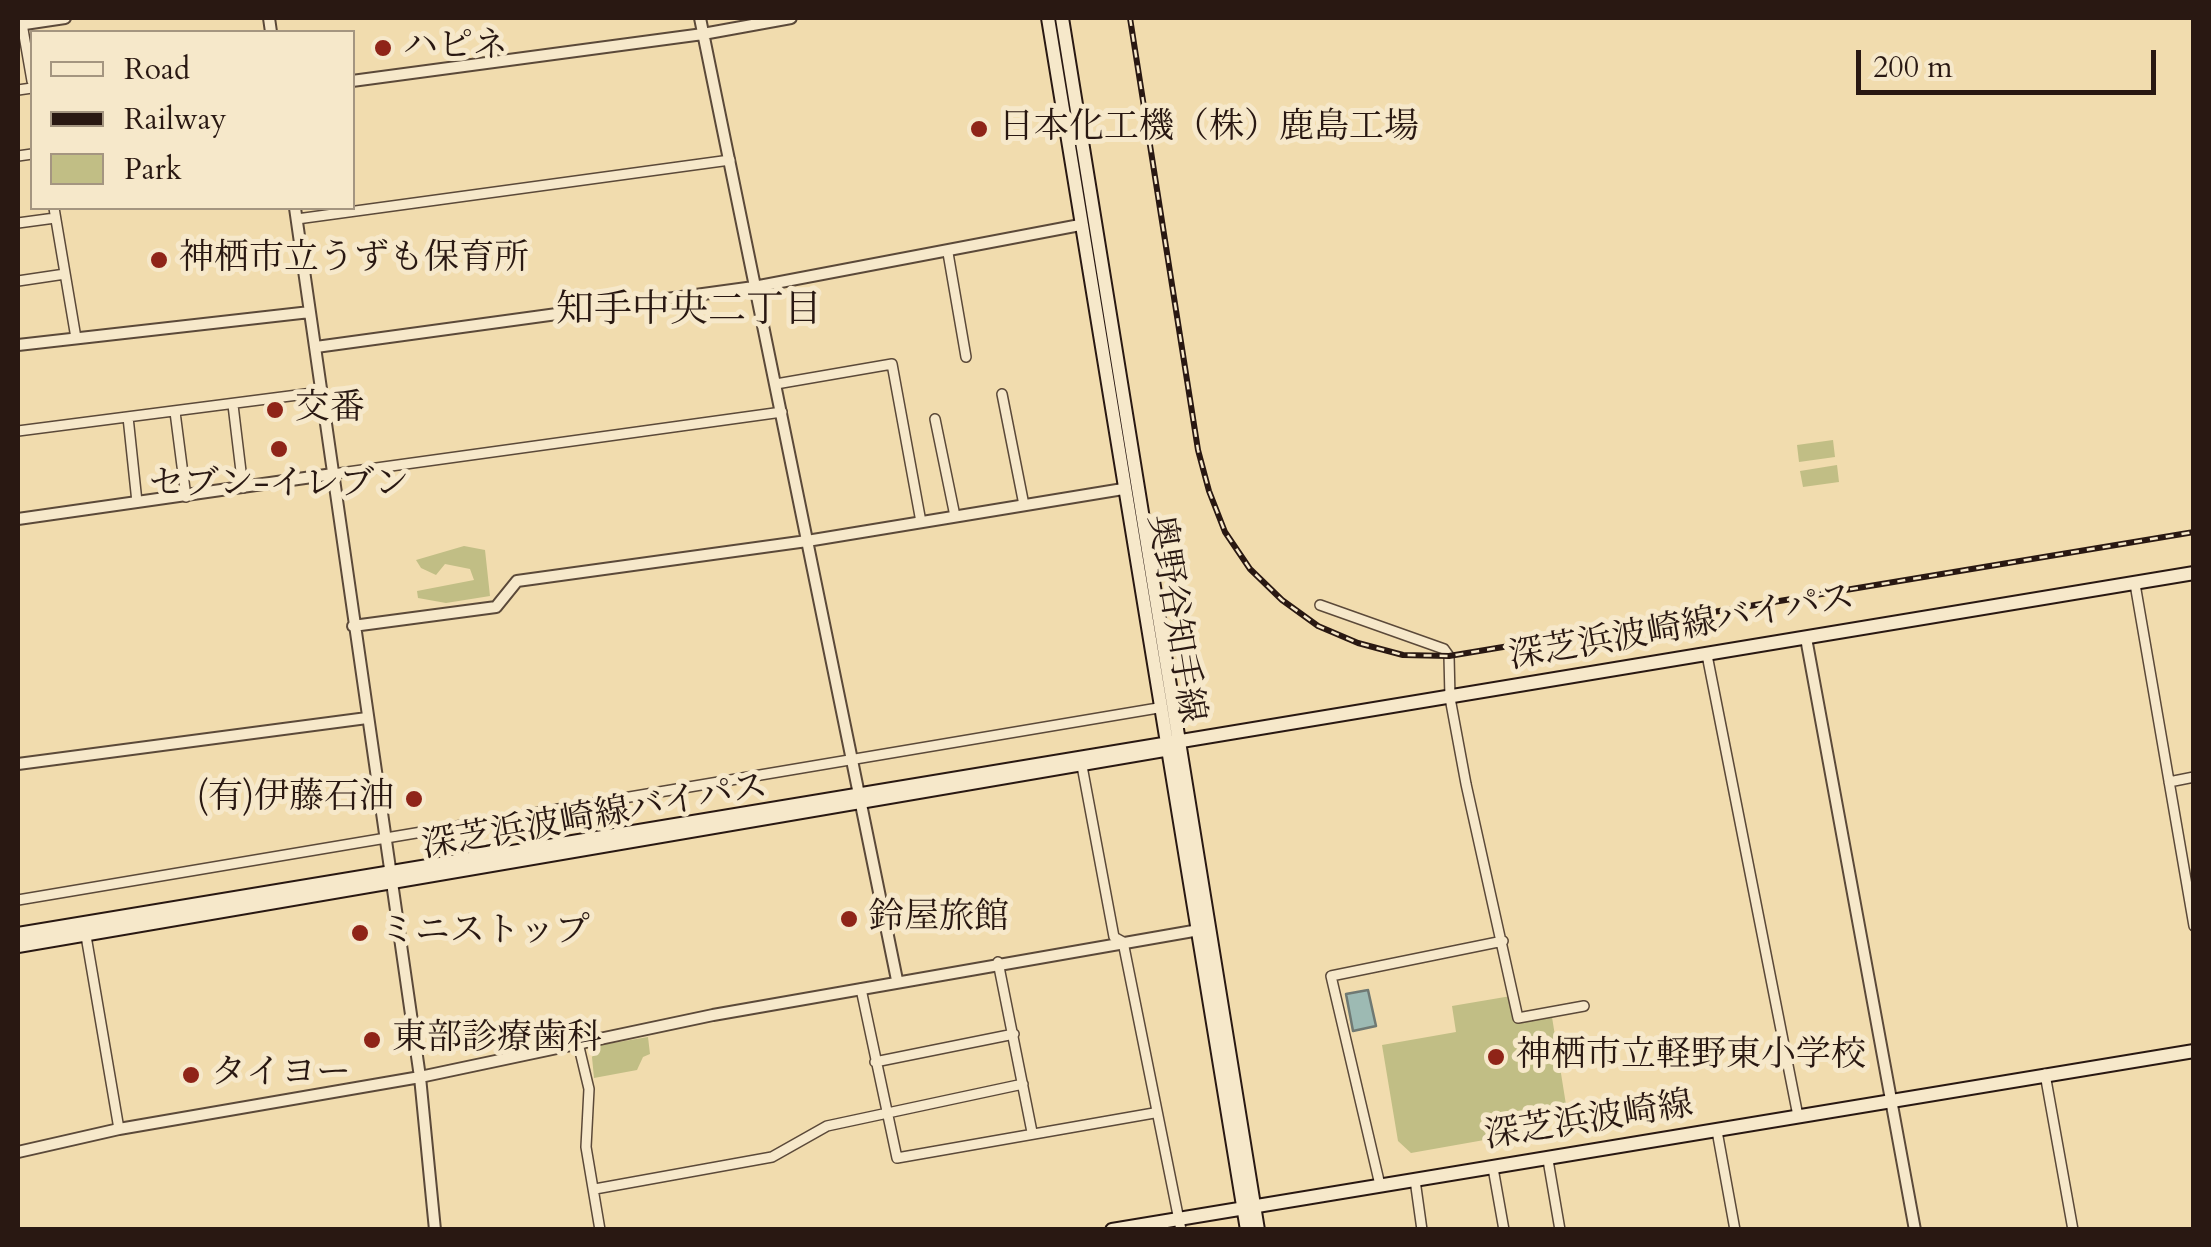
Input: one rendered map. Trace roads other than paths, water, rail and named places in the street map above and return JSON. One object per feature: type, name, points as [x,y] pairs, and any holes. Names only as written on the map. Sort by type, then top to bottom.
[{"type":"main road","name":"奥野谷知手線","points":[[1048,18],[1158,708],[1249,1205],[1258,1230]]},
{"type":"main road","name":"奥野谷知手線","points":[[1062,18],[1181,743],[1249,1205],[1248,1230]]},
{"type":"main road","name":"深芝浜波崎線バイパス","points":[[862,797],[1082,766],[1181,743],[2194,573]]},
{"type":"main road","name":"深芝浜波崎線バイパス","points":[[18,946],[85,929],[1165,747]]},
{"type":"main road","name":"深芝浜波崎線バイパス","points":[[18,934],[85,929]]},
{"type":"main road","name":"深芝浜波崎線","points":[[1112,1230],[1180,1223],[1249,1205],[1548,1160],[2194,1050]]},
{"type":"street","points":[[30,74],[21,22],[66,18]]},
{"type":"street","points":[[700,18],[897,980]]},
{"type":"street","points":[[355,82],[703,34],[791,18]]},
{"type":"street","points":[[355,206],[730,160]]},
{"type":"street","points":[[18,223],[54,213],[76,338]]},
{"type":"street","points":[[296,213],[352,626],[420,1077],[436,1230]]},
{"type":"street","points":[[316,347],[754,287],[1080,225]]},
{"type":"street","points":[[948,253],[966,356]]},
{"type":"street","points":[[18,281],[64,274]]},
{"type":"street","points":[[18,346],[310,312]]},
{"type":"street","points":[[776,384],[892,364],[921,522]]},
{"type":"street","points":[[18,431],[321,392]]},
{"type":"street","points":[[1002,394],[1024,504]]},
{"type":"street","points":[[233,405],[243,488]]},
{"type":"street","points":[[175,412],[186,497]]},
{"type":"street","points":[[18,520],[782,412]]},
{"type":"street","points":[[128,417],[137,502]]},
{"type":"street","points":[[935,419],[955,516]]},
{"type":"street","points":[[352,626],[496,607],[517,581],[807,541],[1123,489]]},
{"type":"street","points":[[2136,584],[2194,926]]},
{"type":"street","points":[[1320,605],[1444,650],[1449,656],[1450,698],[1518,1018],[1584,1006]]},
{"type":"street","points":[[1806,638],[1916,1230]]},
{"type":"street","points":[[1707,656],[1798,1116]]},
{"type":"street","points":[[18,900],[1158,708]]},
{"type":"street","points":[[18,764],[367,718]]},
{"type":"street","points":[[1082,766],[1114,937],[1123,942]]},
{"type":"street","points":[[2169,782],[2194,777]]},
{"type":"street","points":[[85,929],[119,1129]]},
{"type":"street","points":[[18,1152],[119,1129],[420,1077],[897,980],[1199,930]]},
{"type":"street","points":[[1123,942],[1154,1113],[1180,1223]]},
{"type":"street","points":[[1380,1185],[1331,976],[1503,942]]},
{"type":"street","points":[[998,962],[1032,1132]]},
{"type":"street","points":[[861,989],[897,1158],[1154,1113]]},
{"type":"street","points":[[876,1062],[1014,1034]]},
{"type":"street","points":[[578,1043],[589,1089],[586,1146],[600,1230]]},
{"type":"street","points":[[2046,1074],[2073,1230]]},
{"type":"street","points":[[594,1189],[772,1157],[827,1126],[1024,1084]]},
{"type":"street","points":[[1717,1131],[1735,1230]]},
{"type":"street","points":[[1548,1160],[1560,1230]]},
{"type":"street","points":[[1492,1168],[1504,1230]]},
{"type":"street","points":[[1415,1180],[1422,1230]]},
{"type":"water","points":[[1368,990],[1376,1026],[1353,1031],[1346,994]]},
{"type":"railway","points":[[1130,18],[1198,450],[1209,491],[1225,532],[1250,569],[1282,600],[1318,626],[1358,643],[1403,655],[1449,656],[2194,532]]},
{"type":"place","name":"ハピネ","points":[[383,48]]},
{"type":"place","name":"日本化工機（株）鹿島工場","points":[[979,129]]},
{"type":"place","name":"神栖市立うずも保育所","points":[[159,260]]},
{"type":"place","name":"交番","points":[[275,410]]},
{"type":"place","name":"セブン-イレブン","points":[[279,449]]},
{"type":"place","name":"(有)伊藤石油","points":[[414,799]]},
{"type":"place","name":"鈴屋旅館","points":[[849,919]]},
{"type":"place","name":"ミニストップ","points":[[360,933]]},
{"type":"place","name":"東部診療歯科","points":[[372,1040]]},
{"type":"place","name":"神栖市立軽野東小学校","points":[[1496,1057]]},
{"type":"place","name":"タイヨー","points":[[191,1075]]},
{"type":"district","name":"知手中央二丁目","points":[[689,312]]}]
